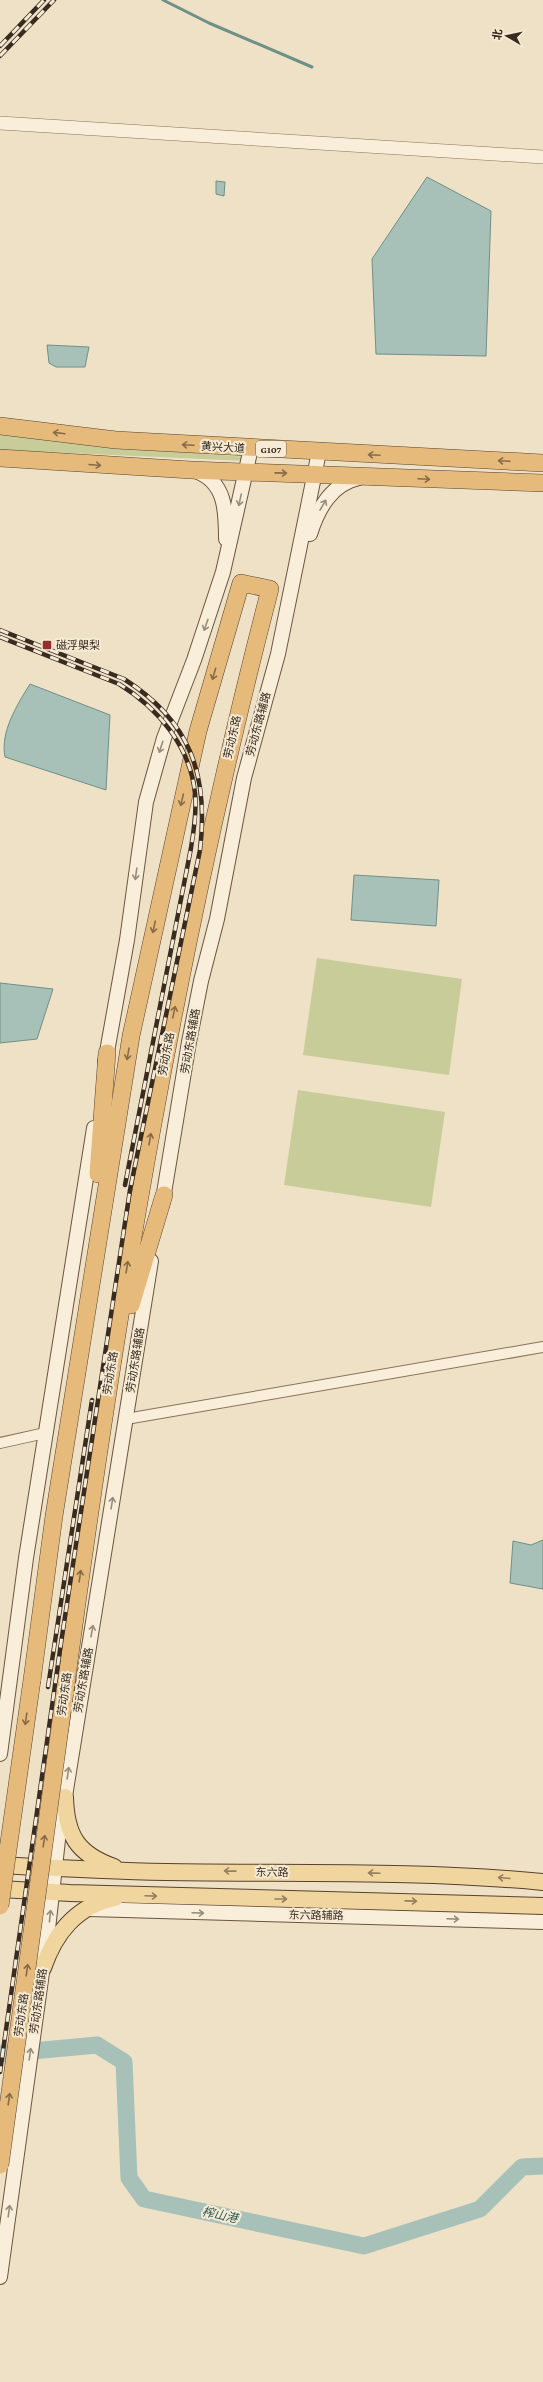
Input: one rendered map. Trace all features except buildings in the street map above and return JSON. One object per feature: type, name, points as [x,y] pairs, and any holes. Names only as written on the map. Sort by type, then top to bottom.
[{"type":"highway","name":"黄兴大道","points":[[0,426],[116,440],[543,463]]},
{"type":"highway","name":"G107","points":[[0,458],[191,470],[543,483]]},
{"type":"highway","name":"劳动东路","points":[[0,2165],[98,1447],[136,1211],[166,1052],[222,782],[270,590],[241,583],[198,731],[146,961],[122,1093],[81,1346]]},
{"type":"highway","points":[[0,1906],[54,1516],[81,1346],[100,1151],[107,1053]]},
{"type":"highway","points":[[98,1447],[133,1296],[164,1195]]},
{"type":"main road","points":[[0,1754],[25,1565],[45,1433],[127,940],[146,802],[164,738],[194,660],[222,572],[251,448]]},
{"type":"main road","name":"劳动东路辅路","points":[[0,2277],[65,1797],[189,1042],[201,981],[219,912],[244,778],[285,621],[319,452]]},
{"type":"main road","points":[[191,470],[211,479],[218,487],[223,498],[226,545],[222,572]]},
{"type":"main road","points":[[285,621],[314,522],[324,502],[332,491],[342,484],[368,476]]},
{"type":"main road","points":[[65,1797],[68,1824],[77,1844],[84,1852],[99,1861],[129,1871]]},
{"type":"main road","name":"东六路","points":[[0,1865],[129,1871],[331,1872],[497,1877],[543,1882]]},
{"type":"main road","points":[[0,1889],[127,1895],[543,1906]]},
{"type":"main road","points":[[43,1968],[53,1940],[68,1922],[89,1909],[110,1899],[127,1895]]},
{"type":"main road","name":"东六路辅路","points":[[89,1909],[543,1922]]},
{"type":"street","points":[[0,122],[543,157]]},
{"type":"street","points":[[126,1419],[543,1347]]},
{"type":"street","points":[[0,1443],[45,1433]]},
{"type":"green space","points":[[0,434],[126,448],[248,457],[248,461],[0,450]]},
{"type":"green space","points":[[317,958],[462,979],[449,1075],[303,1055]]},
{"type":"green space","points":[[298,1090],[445,1112],[431,1207],[284,1185]]},
{"type":"water","points":[[427,177],[491,211],[486,356],[376,354],[372,259]]},
{"type":"water","points":[[216,181],[225,182],[224,196],[216,194]]},
{"type":"water","points":[[47,345],[89,347],[85,367],[56,367],[49,363]]},
{"type":"water","points":[[30,684],[110,715],[106,790],[5,757],[4,748],[7,728],[15,710]]},
{"type":"water","points":[[354,875],[439,880],[436,926],[351,920]]},
{"type":"water","points":[[0,983],[53,989],[37,1039],[0,1043]]},
{"type":"water","points":[[543,1540],[543,1589],[510,1583],[513,1541],[531,1545]]},
{"type":"waterway","points":[[163,0],[209,23],[312,67]]},
{"type":"waterway","name":"榨山港","points":[[0,2054],[97,2045],[124,2062],[129,2178],[144,2199],[364,2246],[480,2209],[522,2167],[543,2166]]},
{"type":"railway","points":[[0,46],[44,0]]},
{"type":"railway","points":[[0,56],[54,0]]},
{"type":"railway","points":[[0,630],[124,679],[147,695],[165,713],[179,732],[190,752],[197,774],[201,797],[202,823],[200,850],[130,1190],[61,1643],[0,2072]]},
{"type":"railway","points":[[0,637],[119,684],[133,694],[147,705],[170,730],[179,744],[192,776],[196,807],[192,841],[125,1185]]},
{"type":"railway","points":[[48,1687],[92,1400]]},
{"type":"place","name":"磁浮㮾梨","points":[[47,645]]}]
